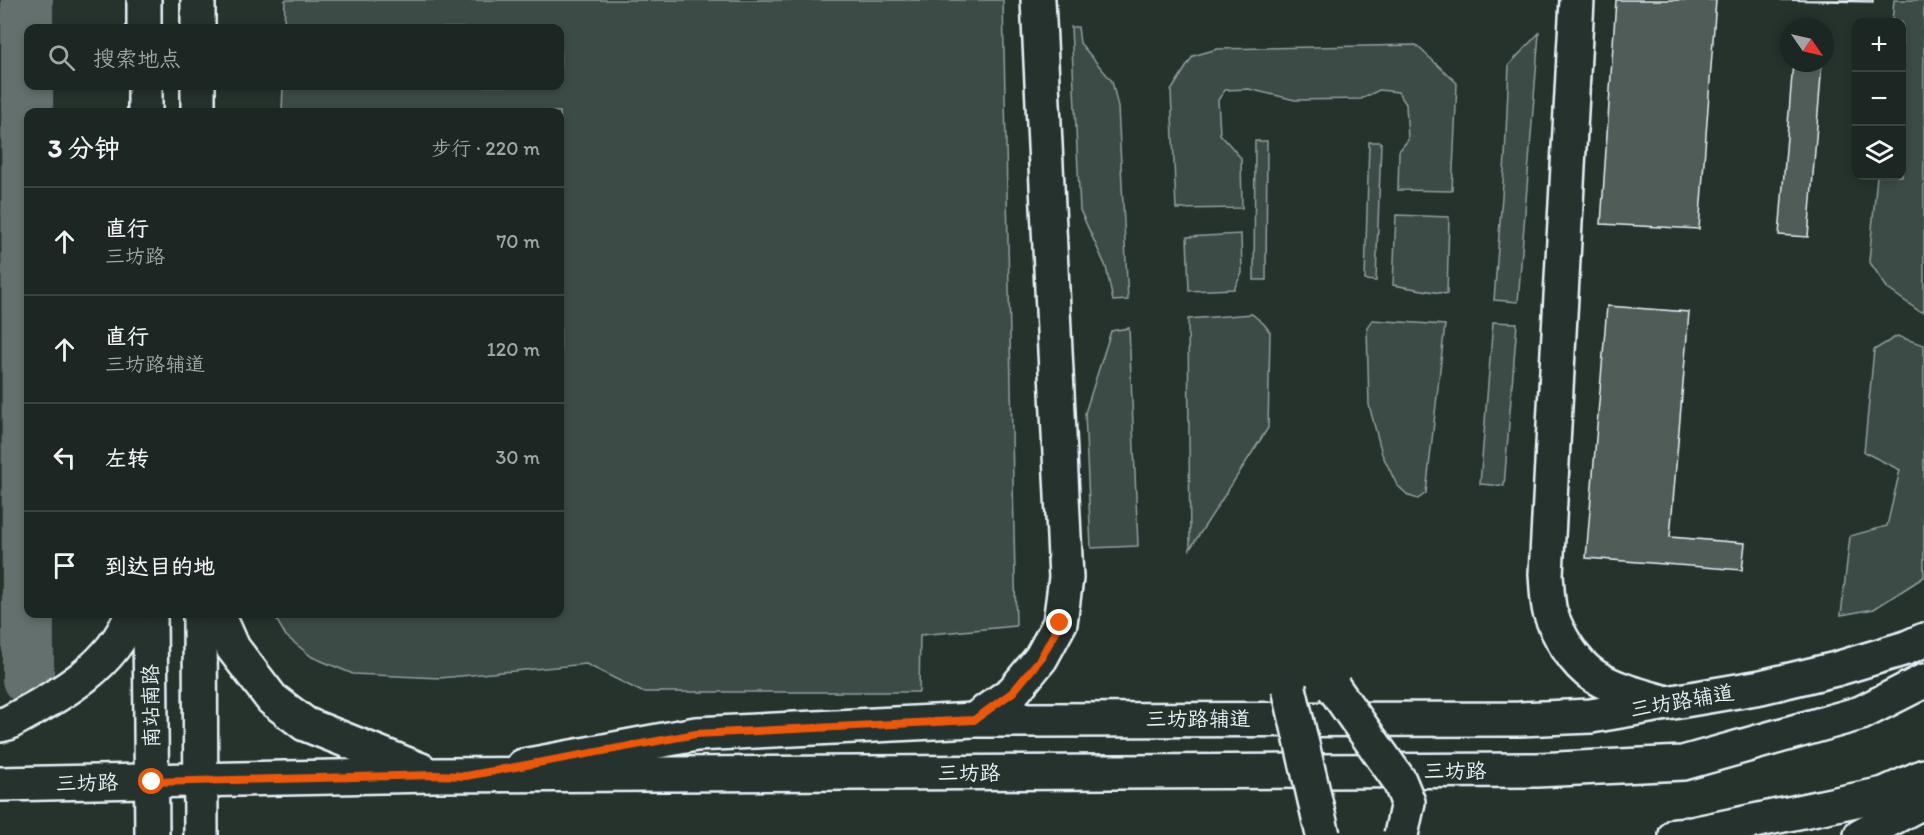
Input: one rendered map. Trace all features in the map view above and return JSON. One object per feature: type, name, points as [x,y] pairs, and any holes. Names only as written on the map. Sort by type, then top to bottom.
[{"type":"main road","points":[[144,0],[144,24]]},
{"type":"main road","points":[[198,0],[198,24]]},
{"type":"main road","points":[[974,720],[1013,692],[1041,658],[1060,623],[1066,578],[1038,0]]},
{"type":"main road","points":[[1577,0],[1546,574],[1550,610],[1559,632],[1575,657],[1593,676],[1619,689],[1667,704]]},
{"type":"main road","points":[[145,90],[145,108]]},
{"type":"main road","points":[[198,90],[198,108]]},
{"type":"main road","points":[[0,725],[9,723],[70,689],[114,647],[130,618]]},
{"type":"main road","name":"南站南路","points":[[150,618],[152,835]]},
{"type":"main road","points":[[200,618],[201,835]]},
{"type":"main road","points":[[220,618],[233,648],[272,699],[306,724],[434,775]]},
{"type":"main road","name":"三坊路辅道","points":[[466,776],[696,734],[974,720],[1520,719],[1591,716],[1761,687],[1836,669],[1906,648],[1924,640]]},
{"type":"main road","name":"三坊路","points":[[0,784],[434,775],[1537,770],[1683,763],[1861,713],[1924,681]]},
{"type":"main road","points":[[1289,688],[1323,835]]},
{"type":"main road","points":[[1334,688],[1399,780],[1408,802],[1401,835]]},
{"type":"main road","points":[[0,773],[42,784]]},
{"type":"main road","points":[[1676,835],[1692,834],[1884,794],[1924,776]]},
{"type":"main road","points":[[1861,835],[1924,801]]},
{"type":"shaded area","points":[[285,0],[1003,0],[1016,626],[920,635],[919,692],[642,692],[586,664],[440,678],[353,674],[312,657],[286,636],[275,618],[564,618],[564,108],[282,108],[283,90],[564,90],[564,24],[284,24]]},
{"type":"shaded area","points":[[1894,0],[1924,0],[1924,312],[1919,311],[1888,289],[1869,261],[1877,180],[1906,180],[1906,18],[1892,18]]},
{"type":"shaded area","points":[[1071,27],[1078,27],[1080,43],[1112,81],[1118,107],[1128,300],[1113,301],[1106,267],[1080,210]]},
{"type":"shaded area","points":[[1539,33],[1518,302],[1494,300],[1505,157],[1509,65]]},
{"type":"shaded area","points":[[1416,45],[1457,83],[1452,191],[1398,190],[1399,151],[1408,140],[1406,104],[1398,92],[1379,90],[1361,99],[1295,100],[1249,89],[1225,90],[1218,100],[1220,134],[1241,158],[1242,208],[1176,209],[1171,91],[1193,56],[1217,49]]},
{"type":"shaded area","points":[[1255,141],[1267,141],[1266,280],[1254,280]]},
{"type":"shaded area","points":[[1369,142],[1381,142],[1376,281],[1365,280]]},
{"type":"shaded area","points":[[1396,215],[1449,217],[1447,294],[1393,285]]},
{"type":"shaded area","points":[[1241,234],[1242,273],[1234,289],[1189,291],[1187,237]]},
{"type":"shaded area","points":[[1252,314],[1270,332],[1268,428],[1190,549],[1188,319]]},
{"type":"shaded area","points":[[1372,320],[1445,325],[1426,493],[1418,499],[1409,496],[1397,485],[1382,454],[1369,405],[1367,327]]},
{"type":"shaded area","points":[[1493,322],[1517,323],[1504,486],[1480,484]]},
{"type":"shaded area","points":[[1129,328],[1138,546],[1091,548],[1085,413],[1111,331]]},
{"type":"shaded area","points":[[1897,336],[1924,345],[1924,577],[1874,609],[1841,615],[1850,536],[1887,526],[1900,470],[1864,452],[1874,350]]},
{"type":"building","points":[[1616,0],[1716,0],[1699,229],[1601,224]]},
{"type":"building","points":[[1781,0],[1873,0],[1873,2]]},
{"type":"building","points":[[1792,72],[1821,72],[1808,237],[1779,235]]},
{"type":"building","points":[[1607,306],[1689,312],[1670,537],[1745,543],[1742,570],[1586,558]]},
{"type":"waterway","points":[[27,0],[27,24]]},
{"type":"waterway","points":[[27,90],[27,108]]},
{"type":"waterway","points":[[28,618],[28,679]]},
{"type":"route","points":[[152,782],[466,776],[696,734],[974,720],[1013,692],[1041,658],[1060,623]]}]
